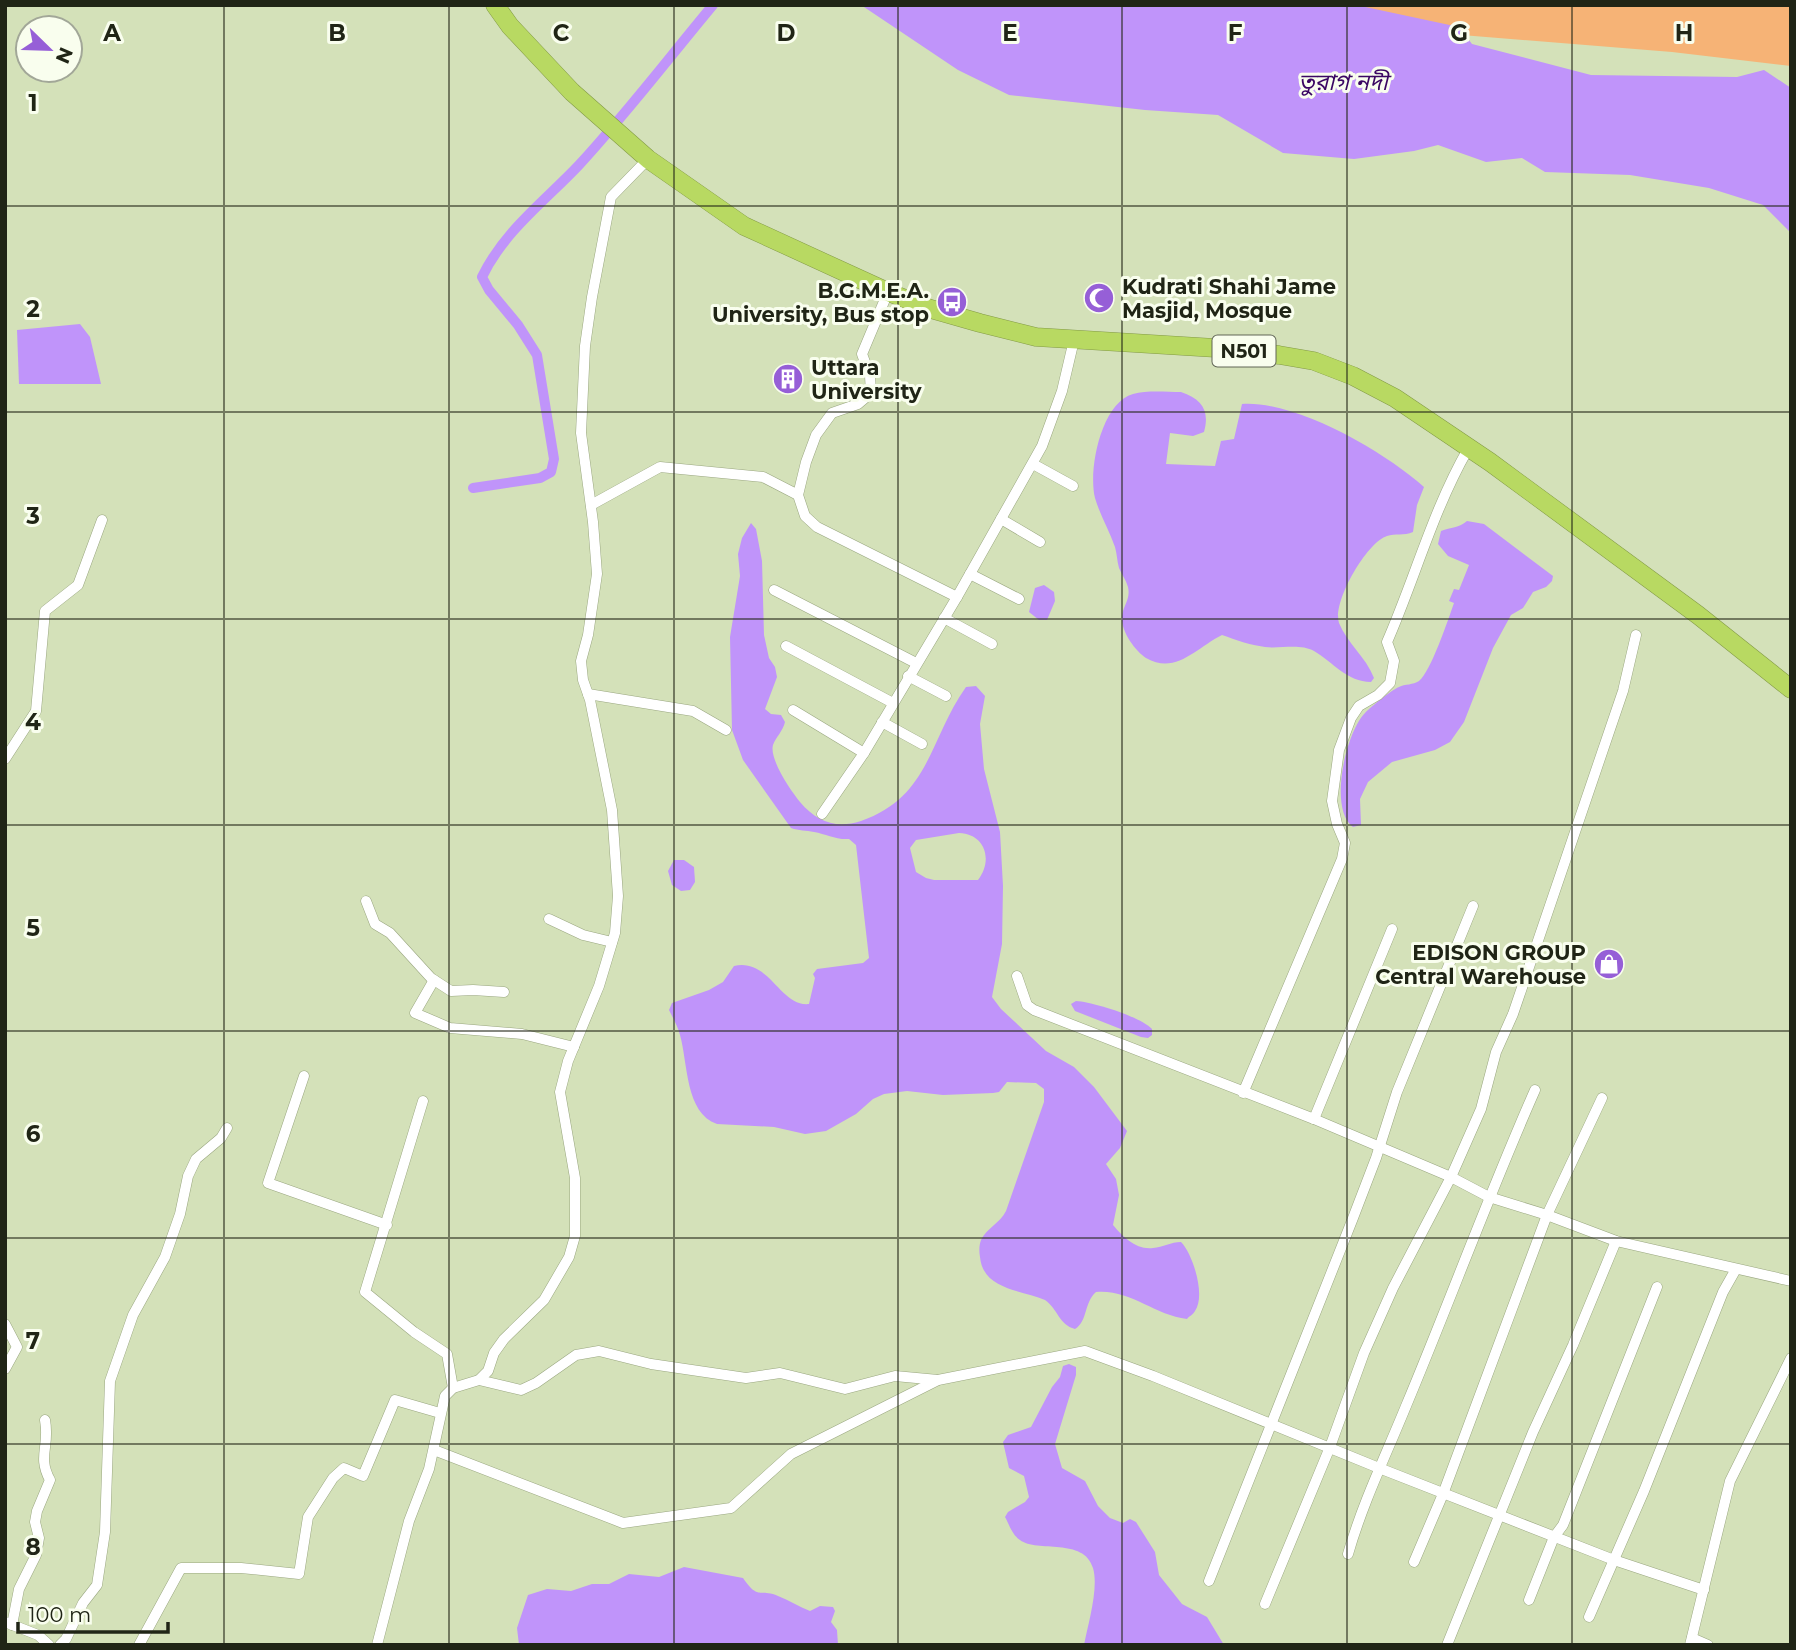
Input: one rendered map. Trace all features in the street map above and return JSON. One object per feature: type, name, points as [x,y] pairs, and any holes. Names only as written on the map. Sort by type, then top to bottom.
[{"type":"highway","name":"N501","points":[[495,5],[541,60],[594,111],[643,154],[744,226],[931,309],[1036,337],[1232,349],[1314,361],[1353,376],[1395,398],[1490,462],[1698,615],[1791,689]]},
{"type":"street","points":[[377,1645],[409,1521],[429,1469],[445,1396],[453,1388],[479,1380],[488,1371],[494,1353],[504,1339],[544,1300],[569,1257],[575,1236],[575,1178],[560,1092],[574,1047],[599,986],[612,942],[618,896],[614,822],[581,661],[589,635],[596,585],[591,505],[582,433],[585,346],[611,197],[643,154]]},
{"type":"street","points":[[888,292],[862,354],[870,376],[871,393],[858,404],[832,413],[816,435],[798,495],[805,516],[817,527],[957,597]]},
{"type":"street","points":[[822,814],[864,752],[1033,464],[1062,391],[1074,340]]},
{"type":"street","points":[[1243,1093],[1342,859],[1345,843],[1337,824],[1332,794],[1339,750],[1359,706],[1378,695],[1390,682],[1394,661],[1387,642],[1424,544],[1468,449]]},
{"type":"street","points":[[1033,464],[1073,485]]},
{"type":"street","points":[[591,505],[660,467],[763,477],[798,495]]},
{"type":"street","points":[[1001,519],[1040,542]]},
{"type":"street","points":[[5,759],[37,711],[45,611],[78,585],[102,520]]},
{"type":"street","points":[[970,574],[1019,599]]},
{"type":"street","points":[[774,590],[916,663]]},
{"type":"street","points":[[944,618],[992,644]]},
{"type":"street","points":[[1265,1604],[1330,1447],[1364,1353],[1451,1177],[1481,1109],[1496,1052],[1513,1014],[1623,691],[1636,635]]},
{"type":"street","points":[[786,646],[893,703]]},
{"type":"street","points":[[908,676],[946,696]]},
{"type":"street","points":[[588,694],[693,710],[726,730]]},
{"type":"street","points":[[793,710],[864,752]]},
{"type":"street","points":[[882,722],[922,744]]},
{"type":"street","points":[[366,901],[375,924],[390,933],[433,980],[452,991],[504,992]]},
{"type":"street","points":[[1209,1581],[1353,1218],[1397,1092],[1473,906]]},
{"type":"street","points":[[549,919],[583,935],[612,942]]},
{"type":"street","points":[[1314,1119],[1392,929]]},
{"type":"street","points":[[1017,976],[1027,1005],[1034,1010],[1314,1119],[1489,1196],[1616,1241],[1791,1281]]},
{"type":"street","points":[[433,980],[415,1013],[450,1028],[522,1034],[574,1047]]},
{"type":"street","points":[[304,1076],[268,1183],[387,1225]]},
{"type":"street","points":[[1348,1554],[1359,1515],[1535,1090]]},
{"type":"street","points":[[1414,1562],[1443,1493],[1547,1215],[1602,1098]]},
{"type":"street","points":[[423,1101],[365,1292],[414,1332],[447,1354],[453,1388]]},
{"type":"street","points":[[60,1645],[66,1639],[83,1603],[97,1585],[105,1532],[110,1381],[133,1315],[165,1257],[180,1214],[188,1176],[196,1159],[221,1138],[227,1128]]},
{"type":"street","points":[[1447,1645],[1533,1432],[1616,1241]]},
{"type":"street","points":[[1589,1618],[1723,1293],[1736,1269]]},
{"type":"street","points":[[1529,1600],[1554,1537],[1563,1525],[1657,1287]]},
{"type":"street","points":[[5,1324],[17,1347],[5,1369]]},
{"type":"street","points":[[479,1380],[521,1390],[536,1384],[576,1355],[600,1351],[650,1364],[746,1378],[780,1373],[845,1389],[895,1376],[938,1380]]},
{"type":"street","points":[[434,1450],[623,1523],[731,1508],[791,1454],[938,1380],[1085,1352],[1271,1423],[1554,1537],[1704,1590]]},
{"type":"street","points":[[1708,1645],[1691,1642],[1730,1481],[1791,1358]]},
{"type":"street","points":[[139,1645],[181,1568],[241,1568],[299,1574],[308,1517],[333,1478],[344,1468],[363,1476],[395,1400],[440,1412]]},
{"type":"street","points":[[45,1420],[47,1443],[42,1466],[50,1480],[37,1511],[35,1522],[39,1538],[36,1556],[19,1589],[8,1624],[38,1635],[49,1645]]},
{"type":"shaded area","points":[[1320,5],[1791,5],[1791,66],[1672,52],[1437,33]]},
{"type":"water","name":"তুরাগ নদী","points":[[861,5],[1356,5],[1459,27],[1472,44],[1591,75],[1737,77],[1764,70],[1791,88],[1791,233],[1763,205],[1709,188],[1630,175],[1545,172],[1522,158],[1486,162],[1438,145],[1354,159],[1283,153],[1218,115],[1009,95],[958,70]]},
{"type":"water","points":[[80,324],[90,337],[101,384],[19,384],[17,330]]},
{"type":"water","points":[[1181,392],[1194,398],[1203,407],[1206,425],[1204,432],[1193,436],[1170,433],[1166,464],[1215,466],[1221,441],[1234,439],[1242,404],[1264,405],[1288,410],[1339,431],[1387,459],[1424,487],[1417,505],[1413,532],[1387,536],[1370,549],[1353,574],[1341,601],[1339,623],[1371,670],[1374,678],[1371,682],[1347,675],[1314,651],[1303,647],[1265,647],[1222,635],[1186,658],[1167,663],[1146,658],[1129,640],[1122,623],[1128,587],[1119,568],[1115,547],[1099,510],[1093,486],[1099,439],[1105,423],[1122,400],[1138,393]]},
{"type":"water","points":[[1467,521],[1484,524],[1553,576],[1552,581],[1546,587],[1533,592],[1523,608],[1511,615],[1493,648],[1464,722],[1450,742],[1435,750],[1392,762],[1368,782],[1360,799],[1361,825],[1353,827],[1346,818],[1341,788],[1342,770],[1352,736],[1368,710],[1395,689],[1419,681],[1429,667],[1454,603],[1449,601],[1454,589],[1459,590],[1469,565],[1448,556],[1438,544],[1441,531]]},
{"type":"water","points":[[751,523],[756,529],[762,561],[764,635],[777,677],[765,709],[771,714],[781,715],[785,722],[773,745],[774,758],[791,790],[813,815],[828,822],[843,824],[861,821],[884,810],[915,782],[966,687],[976,686],[985,696],[980,724],[984,769],[1000,832],[1003,886],[1002,944],[992,997],[1001,1009],[1046,1051],[1074,1067],[1094,1087],[1127,1131],[1120,1148],[1106,1164],[1116,1179],[1119,1195],[1113,1225],[1126,1238],[1141,1247],[1153,1248],[1181,1242],[1194,1265],[1199,1286],[1198,1304],[1187,1319],[1164,1313],[1120,1294],[1096,1292],[1089,1301],[1082,1321],[1075,1329],[1065,1324],[1045,1300],[1005,1287],[988,1276],[979,1253],[981,1240],[1006,1211],[1044,1102],[1044,1089],[1036,1083],[1007,1082],[999,1092],[993,1093],[943,1095],[907,1091],[884,1094],[826,1131],[805,1134],[774,1127],[717,1124],[699,1109],[693,1098],[679,1032],[669,1010],[672,1003],[709,990],[723,982],[734,966],[746,965],[766,975],[790,998],[809,1004],[815,978],[813,974],[817,969],[863,963],[869,958],[856,845],[849,839],[791,828],[743,760],[732,730],[730,637],[740,576],[738,554],[742,538]],"holes":[[[959,833],[981,843],[986,857],[983,873],[978,880],[934,880],[916,872],[910,848],[916,840]]]},
{"type":"water","points":[[1044,585],[1054,592],[1055,601],[1047,620],[1039,620],[1029,612],[1035,588]]},
{"type":"water","points":[[674,860],[684,860],[694,867],[695,882],[690,890],[681,891],[672,885],[668,871]]},
{"type":"water","points":[[1076,1001],[1128,1015],[1152,1029],[1152,1035],[1148,1038],[1141,1037],[1075,1011],[1071,1004]]},
{"type":"water","points":[[1069,1364],[1076,1367],[1076,1375],[1055,1444],[1062,1468],[1085,1481],[1098,1506],[1110,1518],[1123,1523],[1130,1519],[1136,1522],[1155,1552],[1159,1575],[1182,1604],[1207,1617],[1224,1645],[1084,1645],[1095,1586],[1093,1568],[1088,1558],[1070,1549],[1028,1544],[1017,1538],[1011,1529],[1005,1517],[1029,1497],[1024,1476],[1009,1468],[1003,1442],[1008,1435],[1031,1427],[1060,1377],[1063,1366]]},
{"type":"water","points":[[684,1567],[743,1578],[756,1592],[778,1596],[810,1611],[820,1606],[833,1607],[835,1611],[831,1622],[837,1630],[838,1645],[519,1645],[517,1628],[528,1595],[547,1589],[571,1591],[592,1584],[609,1584],[629,1574],[659,1577]]},
{"type":"waterway","points":[[473,488],[540,478],[551,472],[554,459],[537,355],[482,277],[513,231],[596,146],[713,5]]},
{"type":"place","name":"Kudrati Shahi Jame Masjid, Mosque","points":[[1099,298]]},
{"type":"place","name":"B.G.M.E.A. University, Bus stop","points":[[952,302]]},
{"type":"place","name":"Uttara University","points":[[788,379]]},
{"type":"place","name":"EDISON GROUP Central Warehouse","points":[[1609,964]]}]
